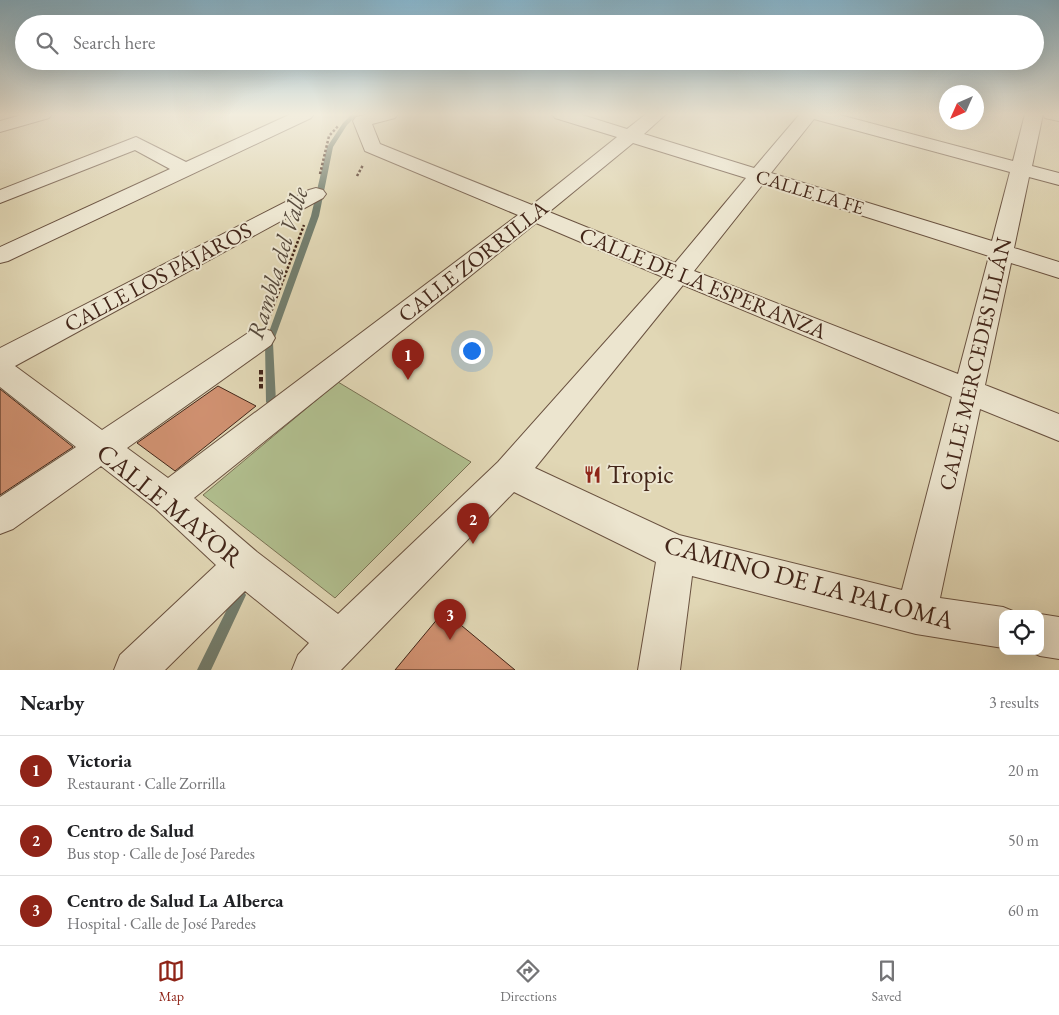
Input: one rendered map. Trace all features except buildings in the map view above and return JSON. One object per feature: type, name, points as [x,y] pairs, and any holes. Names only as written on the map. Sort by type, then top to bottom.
[{"type":"street","points":[[0,197],[130,145]]},
{"type":"street","points":[[140,145],[185,168]]},
{"type":"street","points":[[0,256],[236,145]]},
{"type":"street","name":"CALLE DE LA ESPERANZA","points":[[371,145],[678,274],[1059,428]]},
{"type":"street","name":"CALLE ZORRILLA","points":[[168,498],[536,213],[618,145]]},
{"type":"street","name":"CALLE LA FE","points":[[659,145],[1059,270]]},
{"type":"street","points":[[313,670],[339,641],[510,473],[784,145]]},
{"type":"street","points":[[933,145],[1059,179]]},
{"type":"street","name":"CALLE MERCEDES ILLÁN","points":[[916,614],[1027,145]]},
{"type":"street","name":"CALLE LOS PÁJAROS","points":[[0,360],[316,194]]},
{"type":"street","points":[[0,517],[261,338]]},
{"type":"street","name":"CALLE MAYOR","points":[[0,371],[168,498],[244,565],[339,641]]},
{"type":"street","name":"CAMINO DE LA PALOMA","points":[[510,473],[676,552],[916,614],[999,627]]},
{"type":"street","points":[[659,670],[676,552]]},
{"type":"street","points":[[135,670],[244,565]]},
{"type":"street","points":[[1044,636],[1059,638]]},
{"type":"path","points":[[262,426],[261,338],[316,194],[327,145]]},
{"type":"green space","points":[[338,382],[471,462],[335,598],[203,495]]},
{"type":"waterway","name":"Rambla del Valle","points":[[271,402],[269,343],[315,216],[331,145]]},
{"type":"waterway","name":"Rambla del Valle","points":[[204,670],[240,595]]},
{"type":"place","name":"Victoria","points":[[408,380]]},
{"type":"place","name":"Tropic","points":[[593,474]]},
{"type":"place","name":"Centro de Salud","points":[[473,544]]},
{"type":"place","name":"Centro de Salud La Alberca","points":[[450,640]]}]
